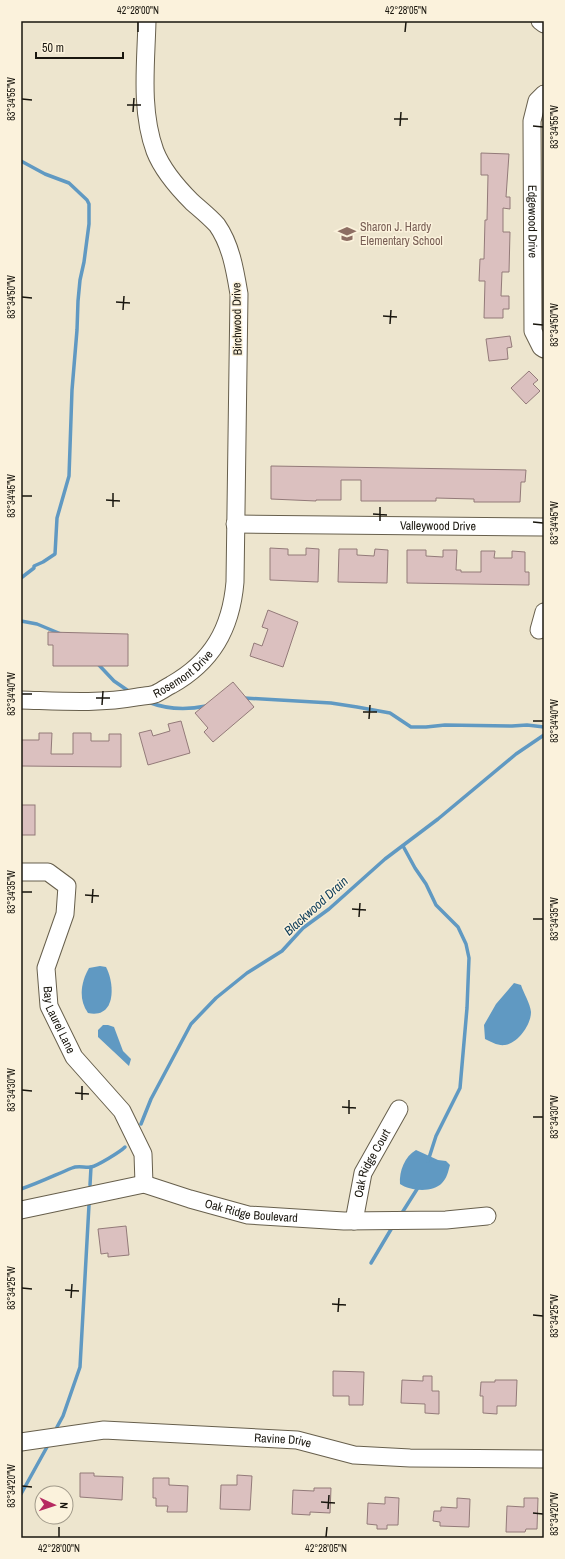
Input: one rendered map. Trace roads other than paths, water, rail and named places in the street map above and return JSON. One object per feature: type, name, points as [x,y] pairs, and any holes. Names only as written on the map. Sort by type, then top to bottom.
[{"type":"street","name":"Birchwood Drive","points":[[147,21],[146,95],[148,126],[155,151],[167,172],[190,200],[216,224],[229,248],[235,269],[239,294],[235,524]]},
{"type":"street","points":[[540,21],[544,24]]},
{"type":"street","name":"Edgewood Drive","points":[[544,94],[537,101],[532,121],[532,129],[533,331],[544,350]]},
{"type":"street","name":"Valleywood Drive","points":[[235,524],[544,527]]},
{"type":"street","name":"Rosemont Drive","points":[[21,700],[120,700],[154,694],[185,677],[203,662],[219,641],[229,618],[234,600],[235,524]]},
{"type":"street","points":[[539,630],[544,612]]},
{"type":"street","name":"Bay Laurel Lane","points":[[21,872],[48,872],[68,886],[65,914],[46,968],[49,1006],[74,1057],[122,1111],[143,1154],[144,1184]]},
{"type":"street","name":"Oak Ridge Court","points":[[354,1221],[363,1173],[399,1109]]},
{"type":"street","name":"Oak Ridge Boulevard","points":[[21,1210],[144,1184],[190,1199],[248,1215],[354,1221],[446,1220],[487,1216]]},
{"type":"street","name":"Ravine Drive","points":[[21,1442],[104,1430],[297,1440],[354,1455],[410,1458],[544,1459]]},
{"type":"water","points":[[100,966],[106,967],[109,974],[112,991],[111,999],[104,1011],[88,1013],[82,996],[84,979],[89,968]]},
{"type":"water","points":[[514,983],[521,985],[529,1005],[531,1012],[529,1022],[523,1033],[515,1041],[505,1045],[497,1044],[485,1039],[484,1025],[496,1004]]},
{"type":"water","points":[[103,1025],[114,1027],[123,1051],[131,1059],[129,1066],[98,1037],[98,1030]]},
{"type":"water","points":[[416,1150],[438,1160],[446,1161],[450,1165],[445,1179],[438,1186],[427,1190],[421,1190],[400,1184],[404,1164],[409,1156]]},
{"type":"waterway","points":[[21,161],[45,174],[69,183],[87,200],[89,204],[89,224],[78,301],[72,390],[69,476],[57,518],[55,554],[34,566],[34,568],[21,578]]},
{"type":"waterway","points":[[21,621],[37,624],[61,634]]},
{"type":"waterway","points":[[97,663],[114,681],[130,692]]},
{"type":"waterway","points":[[244,698],[331,703],[357,707],[390,713],[411,727],[445,725],[527,725],[544,727]]},
{"type":"waterway","points":[[148,702],[177,708],[206,706]]},
{"type":"waterway","name":"Blackwood Drain","points":[[141,1124],[151,1099],[191,1024],[216,998],[247,973],[282,951],[303,928],[329,909],[385,859],[438,819],[516,754],[544,735]]},
{"type":"waterway","points":[[403,846],[426,884],[436,905],[458,927],[466,944],[469,958],[467,1008],[460,1088],[436,1136],[428,1161]]},
{"type":"waterway","points":[[21,1189],[41,1182],[74,1167],[94,1166],[125,1147]]},
{"type":"waterway","name":"Blackwood Drain","points":[[90,1185],[91,1167]]},
{"type":"waterway","points":[[400,1216],[419,1186]]},
{"type":"waterway","name":"Blackwood Drain","points":[[57,1427],[63,1416],[80,1367],[89,1205]]},
{"type":"waterway","points":[[371,1263],[393,1226]]},
{"type":"waterway","name":"Blackwood Drain","points":[[21,1494],[47,1447]]},
{"type":"place","name":"Sharon J. Hardy Elementary School","points":[[347,234]]}]
